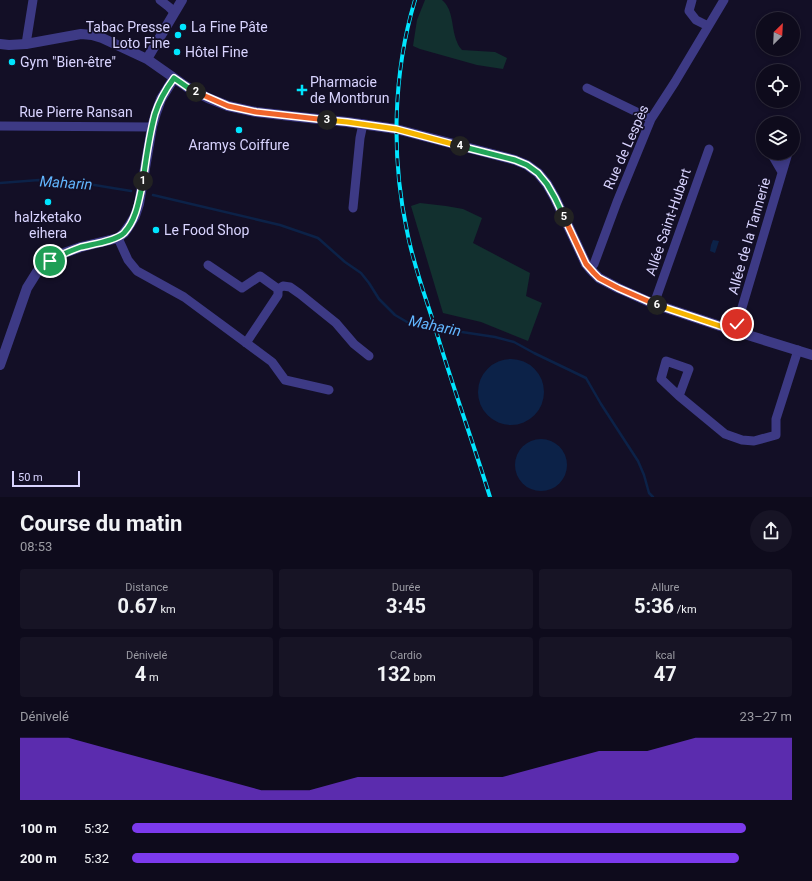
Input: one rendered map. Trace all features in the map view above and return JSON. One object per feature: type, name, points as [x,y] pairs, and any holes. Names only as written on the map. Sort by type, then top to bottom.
[{"type":"street","points":[[26,44],[33,0]]},
{"type":"street","points":[[160,0],[174,12]]},
{"type":"street","points":[[147,60],[182,0]]},
{"type":"street","points":[[692,0],[689,10],[696,20],[708,26]]},
{"type":"street","name":"Rue de Lespès","points":[[590,269],[594,264],[617,202],[651,119],[708,26],[720,1]]},
{"type":"street","points":[[0,44],[26,44],[81,34],[92,35],[102,38],[147,60],[187,87],[228,106],[263,113],[363,124],[406,132],[515,160],[527,165],[538,173],[547,184],[582,257],[590,269],[599,278],[654,304],[812,355]]},
{"type":"street","points":[[0,365],[27,288],[37,272],[50,261],[64,253],[81,247],[118,238],[129,226],[139,204],[152,127],[156,113],[161,99],[174,78]]},
{"type":"street","points":[[587,88],[651,119]]},
{"type":"street","points":[[353,208],[360,138],[363,124]]},
{"type":"street","name":"Rue Pierre Ransan","points":[[0,126],[152,127]]},
{"type":"street","name":"Allée Saint-Hubert","points":[[654,304],[709,149]]},
{"type":"street","name":"Allée de la Tannerie","points":[[775,160],[782,172]]},
{"type":"street","name":"Allée de la Tannerie","points":[[735,331],[786,160]]},
{"type":"street","points":[[118,238],[128,260],[137,271],[184,297],[272,362],[285,380],[328,390]]},
{"type":"street","points":[[208,265],[242,288],[260,276],[278,289]]},
{"type":"street","points":[[278,289],[283,286],[290,287],[300,294],[336,323],[354,344],[369,356]]},
{"type":"street","points":[[246,343],[278,295],[278,289]]},
{"type":"street","points":[[679,396],[724,434],[742,440],[754,441],[776,434],[776,419],[798,350]]},
{"type":"green space","points":[[425,0],[442,0],[446,4],[449,9],[455,37],[462,50],[495,52],[507,58],[503,69],[477,65],[413,46],[417,20]]},
{"type":"green space","points":[[420,203],[463,209],[482,218],[473,243],[530,273],[526,296],[542,303],[528,341],[481,322],[443,313],[411,206]]},
{"type":"water","points":[[713,240],[719,241],[715,253],[710,251]]},
{"type":"water","points":[[511,359],[524,362],[534,369],[541,379],[544,392],[541,405],[534,415],[524,422],[511,425],[498,422],[488,415],[481,405],[478,392],[481,379],[488,369],[498,362]]},
{"type":"water","points":[[541,439],[551,441],[559,447],[565,455],[567,465],[565,475],[559,483],[551,489],[541,491],[531,489],[523,483],[517,475],[515,465],[517,455],[523,447],[531,441]]},
{"type":"waterway","name":"Maharin","points":[[0,183],[39,180],[82,183],[131,191]]},
{"type":"waterway","name":"Maharin","points":[[153,195],[280,225],[318,238],[345,262],[361,273],[379,299],[395,315],[407,322],[495,337],[514,342],[586,378],[638,461],[649,493],[653,497]]},
{"type":"railway","points":[[415,0],[402,56],[397,115],[398,174],[402,203],[412,255],[490,497]]},
{"type":"place","name":"La Fine Pâte","points":[[183,27]]},
{"type":"place","name":"Tabac Presse Loto Fine","points":[[178,35]]},
{"type":"place","name":"Hôtel Fine","points":[[177,52]]},
{"type":"place","name":"Gym \"Bien-être\"","points":[[12,62]]},
{"type":"place","name":"Pharmacie de Montbrun","points":[[302,90]]},
{"type":"place","name":"Aramys Coiffure","points":[[239,130]]},
{"type":"place","name":"halzketako eihera","points":[[48,202]]},
{"type":"place","name":"Le Food Shop","points":[[156,230]]},
{"type":"route","points":[[50,261],[64,253],[81,247],[118,238],[129,226],[139,204],[152,127],[156,113],[161,99],[174,78],[208,98],[228,106],[256,112],[396,129],[515,160],[527,165],[538,173],[547,184],[582,257],[590,269],[599,278],[654,304],[735,331],[737,324]]}]
